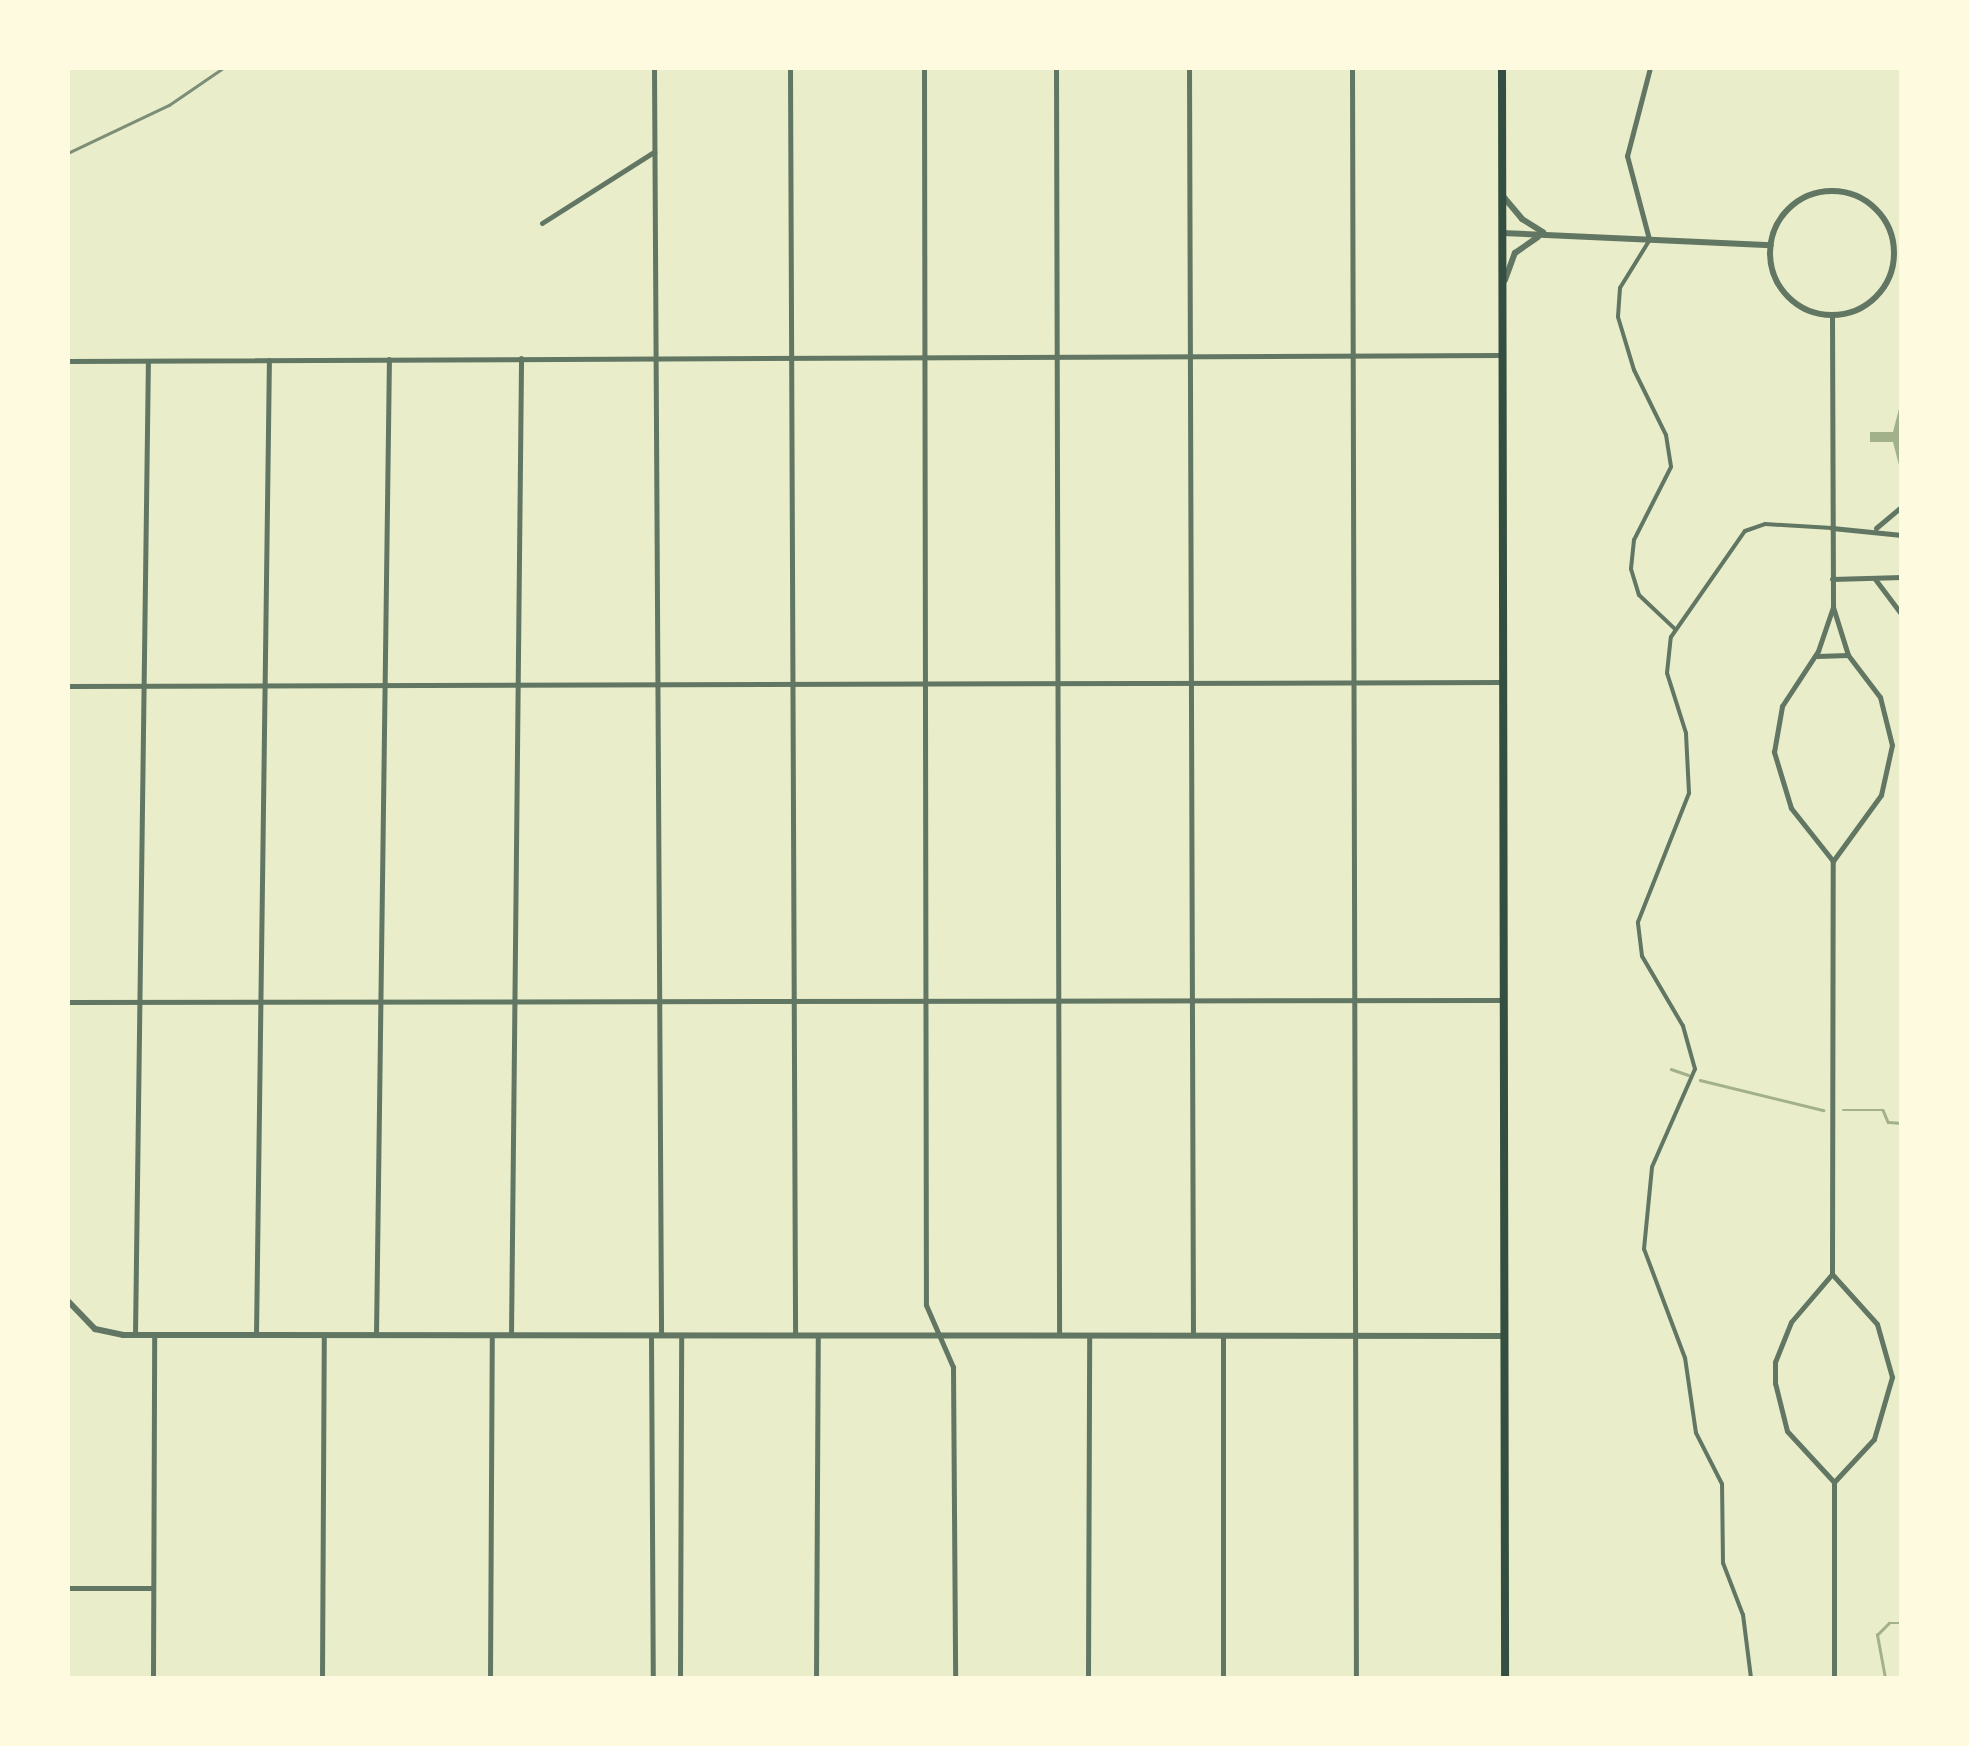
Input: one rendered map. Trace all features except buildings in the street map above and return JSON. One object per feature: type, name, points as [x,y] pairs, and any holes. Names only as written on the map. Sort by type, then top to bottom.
[{"type":"main road","points":[[1502,68],[1505,1678]]},
{"type":"street","points":[[654,68],[662,1335]]},
{"type":"street","points":[[790,68],[795,1335]]},
{"type":"street","points":[[924,68],[926,1305],[953,1367],[954,1678]]},
{"type":"street","points":[[1056,68],[1059,1336]]},
{"type":"street","points":[[1189,68],[1194,1336]]},
{"type":"street","points":[[1352,68],[1356,1678]]},
{"type":"street","points":[[1650,68],[1627,156],[1649,239],[1620,288],[1618,318],[1634,370],[1666,435],[1671,467],[1634,540],[1631,569],[1639,594],[1676,629]]},
{"type":"street","points":[[542,223],[654,152]]},
{"type":"street","points":[[1838,192],[1880,214],[1898,254],[1876,296],[1832,315],[1809,310],[1785,292],[1774,272],[1771,245],[1778,222],[1796,202],[1838,192]]},
{"type":"street","points":[[1502,195],[1522,219],[1549,234]]},
{"type":"street","points":[[1502,233],[1771,245]]},
{"type":"street","points":[[1502,291],[1518,248],[1549,234]]},
{"type":"street","points":[[1832,315],[1832,606],[1848,655],[1886,712],[1891,763],[1876,804],[1833,861],[1832,1274],[1791,1322],[1775,1383],[1787,1432],[1834,1482]]},
{"type":"street","points":[[68,361],[1502,355]]},
{"type":"street","points":[[511,1335],[521,358]]},
{"type":"street","points":[[376,1335],[389,359]]},
{"type":"street","points":[[256,1335],[269,360]]},
{"type":"street","points":[[135,1335],[148,361]]},
{"type":"street","points":[[1874,530],[1902,506]]},
{"type":"street","points":[[1751,1678],[1743,1615],[1723,1563],[1722,1484],[1696,1433],[1685,1358],[1644,1249],[1652,1166],[1684,1106],[1695,1069],[1690,1042],[1642,956],[1638,934],[1646,892],[1689,793],[1688,745],[1666,662],[1676,629],[1745,531],[1765,524],[1902,535]]},
{"type":"street","points":[[1832,578],[1902,577]]},
{"type":"street","points":[[1875,578],[1902,615]]},
{"type":"street","points":[[1832,606],[1814,657],[1782,706],[1774,752],[1791,808],[1833,861]]},
{"type":"street","points":[[1814,657],[1848,655]]},
{"type":"street","points":[[68,686],[1503,682]]},
{"type":"street","points":[[68,1002],[1504,1000]]},
{"type":"street","points":[[1832,1274],[1876,1324],[1892,1378],[1874,1439],[1834,1482],[1834,1678]]},
{"type":"street","points":[[68,1300],[95,1329],[135,1335],[1504,1336]]},
{"type":"street","points":[[153,1678],[154,1335]]},
{"type":"street","points":[[322,1678],[324,1335]]},
{"type":"street","points":[[490,1678],[492,1335]]},
{"type":"street","points":[[651,1335],[653,1678]]},
{"type":"street","points":[[680,1678],[681,1335]]},
{"type":"street","points":[[816,1678],[818,1335]]},
{"type":"street","points":[[1088,1678],[1089,1336]]},
{"type":"street","points":[[1223,1336],[1223,1678]]},
{"type":"street","points":[[68,1588],[153,1588]]},
{"type":"shaded area","points":[[1901,401],[1901,473],[1893,442],[1870,442],[1870,432],[1893,432]]},
{"type":"waterway","points":[[1671,1069],[1688,1075]]},
{"type":"waterway","points":[[1700,1080],[1823,1110]]},
{"type":"waterway","points":[[1843,1110],[1883,1110],[1888,1122],[1902,1123]]},
{"type":"waterway","points":[[1885,1678],[1877,1635],[1889,1623],[1902,1623]]},
{"type":"railway","points":[[68,153],[169,105],[223,68]]}]
